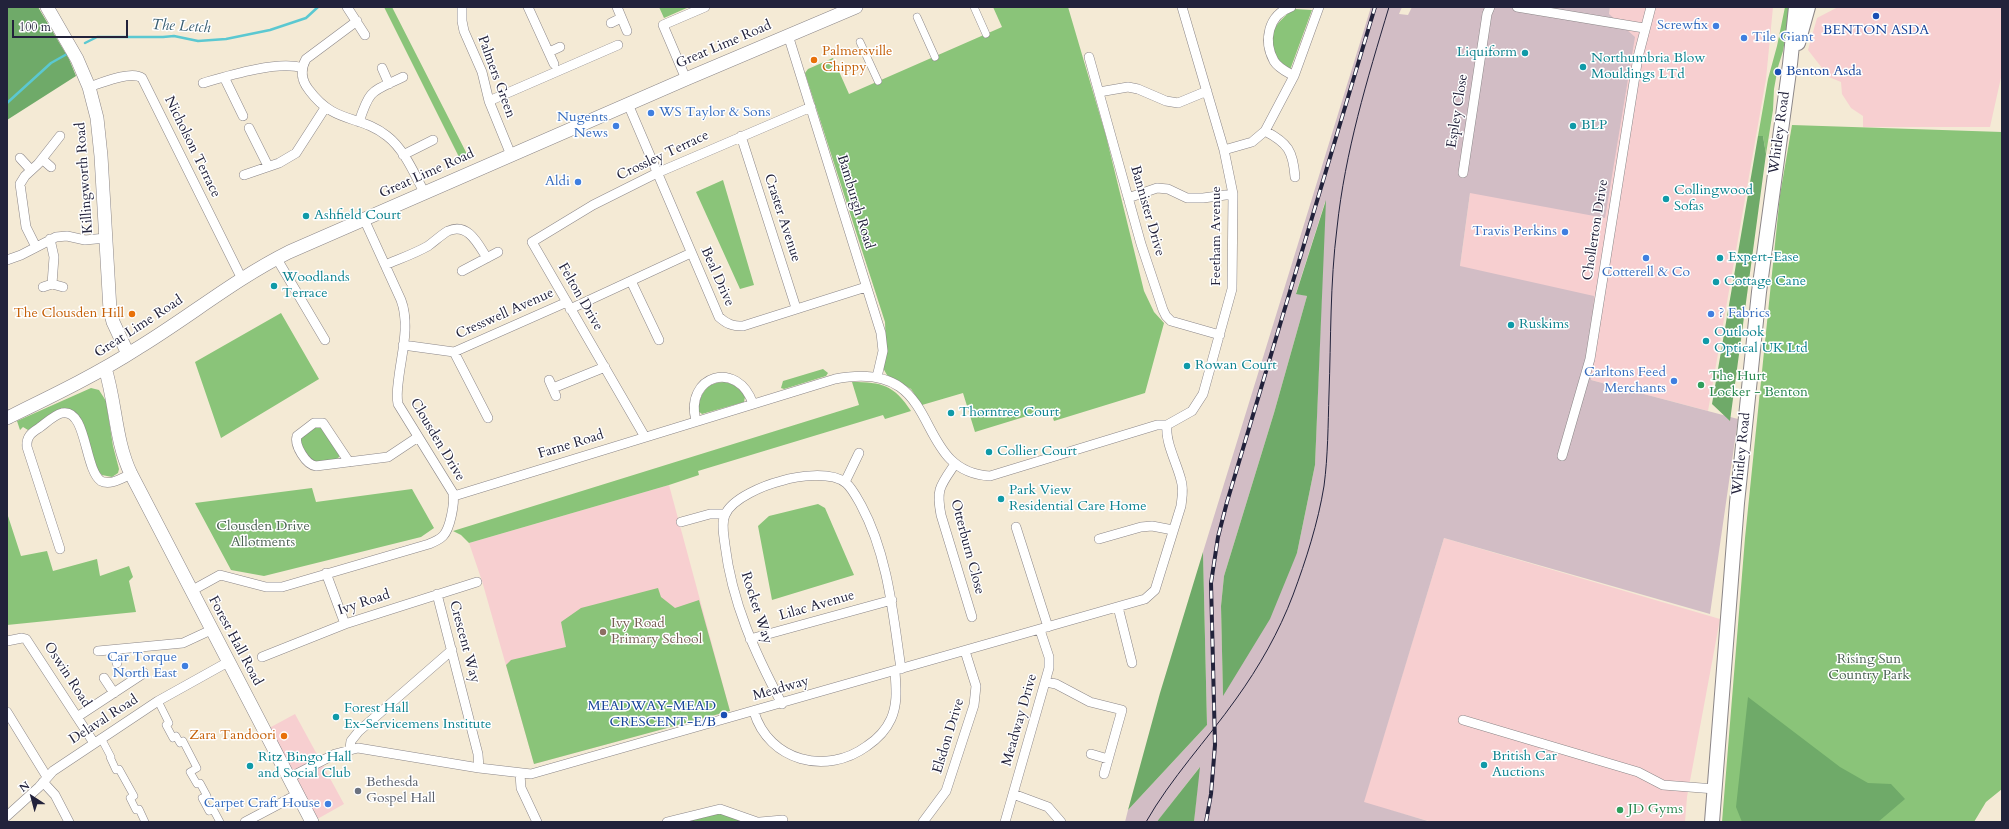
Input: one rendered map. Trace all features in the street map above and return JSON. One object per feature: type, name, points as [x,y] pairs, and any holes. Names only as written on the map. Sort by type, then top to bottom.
[{"type":"main road","name":"Killingworth Road","points":[[47,7],[74,53],[89,87],[100,135],[110,310],[118,334],[128,354]]},
{"type":"main road","name":"Great Lime Road","points":[[7,418],[105,368],[148,342],[276,258],[424,192],[856,7]]},
{"type":"main road","name":"Whitley Road","points":[[1712,822],[1734,534],[1757,307],[1790,64],[1796,7]]},
{"type":"main road","name":"Whitley Road","points":[[1793,40],[1800,7]]},
{"type":"main road","name":"Whitley Road","points":[[1790,64],[1808,7]]},
{"type":"main road","points":[[118,334],[133,341],[148,342]]},
{"type":"main road","name":"Forest Hall Road","points":[[105,368],[112,392],[122,452],[130,474],[312,822]]},
{"type":"main road","points":[[83,380],[99,384],[112,392]]},
{"type":"street","points":[[347,7],[365,35]]},
{"type":"street","name":"Palmers Green","points":[[462,7],[464,31],[482,72],[489,102],[511,155]]},
{"type":"street","points":[[528,7],[554,64]]},
{"type":"street","points":[[616,7],[627,31]]},
{"type":"street","points":[[686,79],[663,25],[705,7]]},
{"type":"street","points":[[974,7],[986,34]]},
{"type":"street","name":"Feetham Avenue","points":[[1168,425],[1174,419],[1183,417],[1192,411],[1200,400],[1220,335],[1232,289],[1233,194],[1224,150],[1182,7]]},
{"type":"street","points":[[1291,7],[1277,17],[1270,28],[1268,37],[1270,49],[1275,62],[1283,70],[1294,76]]},
{"type":"street","points":[[1224,150],[1252,142],[1265,131],[1294,76],[1319,7]]},
{"type":"street","name":"Espley Close","points":[[1463,173],[1487,14],[1490,7]]},
{"type":"street","points":[[1517,7],[1644,28]]},
{"type":"street","name":"Chollerton Drive","points":[[1562,456],[1590,359],[1631,101],[1644,28],[1651,7]]},
{"type":"street","points":[[917,17],[934,57]]},
{"type":"street","points":[[611,22],[621,18]]},
{"type":"street","points":[[357,21],[309,56],[302,68],[304,82],[315,98],[325,108],[338,115],[373,127],[388,136],[403,155],[424,192]]},
{"type":"street","name":"Bamburgh Road","points":[[788,36],[866,287],[882,333],[883,351],[877,377]]},
{"type":"street","points":[[860,42],[878,81]]},
{"type":"street","points":[[549,52],[560,46]]},
{"type":"street","points":[[489,102],[618,46]]},
{"type":"street","name":"Bannister Drive","points":[[1090,57],[1141,244],[1166,316],[1171,321],[1220,335]]},
{"type":"street","points":[[203,83],[238,73],[291,65],[302,68]]},
{"type":"street","points":[[382,68],[389,84]]},
{"type":"street","name":"Nicholson Terrace","points":[[89,87],[130,75],[139,76],[142,78],[242,279]]},
{"type":"street","points":[[224,77],[244,116]]},
{"type":"street","points":[[359,122],[369,95],[377,89],[403,77]]},
{"type":"street","points":[[1099,92],[1128,87],[1138,89],[1166,101],[1178,103],[1207,91]]},
{"type":"street","name":"Beal Drive","points":[[628,104],[719,317],[726,324],[743,326],[866,287]]},
{"type":"street","name":"Crossley Terrace","points":[[532,242],[593,205],[657,173],[811,107]]},
{"type":"street","points":[[244,175],[279,163],[296,153],[325,108]]},
{"type":"street","points":[[249,128],[268,166]]},
{"type":"street","points":[[1265,131],[1278,138],[1289,148],[1294,162],[1295,177]]},
{"type":"street","points":[[36,247],[26,227],[20,193],[22,180],[42,159],[60,136]]},
{"type":"street","name":"Craster Avenue","points":[[741,136],[796,308]]},
{"type":"street","points":[[403,155],[433,140]]},
{"type":"street","points":[[20,158],[31,170]]},
{"type":"street","points":[[42,159],[51,167]]},
{"type":"street","points":[[1128,198],[1157,188],[1168,189],[1187,198],[1203,198],[1233,194]]},
{"type":"street","name":"Clousden Drive","points":[[191,592],[220,575],[273,588],[429,544],[439,539],[447,529],[454,504],[454,496],[450,486],[400,409],[397,398],[403,345],[404,311],[364,219]]},
{"type":"street","points":[[385,265],[422,249],[448,232],[457,230],[468,232],[472,235],[487,258]]},
{"type":"street","points":[[7,260],[21,255],[50,239],[61,236],[85,240],[106,238]]},
{"type":"street","points":[[50,239],[54,257],[47,286],[63,287]]},
{"type":"street","name":"Felton Drive","points":[[532,242],[645,437]]},
{"type":"street","points":[[462,271],[498,252]]},
{"type":"street","name":"Cresswell Avenue","points":[[403,345],[454,352],[631,281],[691,253]]},
{"type":"street","points":[[276,258],[325,340]]},
{"type":"street","points":[[631,281],[659,340]]},
{"type":"street","name":"Cresswell Avenue","points":[[454,352],[488,418]]},
{"type":"street","points":[[553,388],[604,367]]},
{"type":"street","name":"Farne Road","points":[[454,496],[834,379],[852,376],[877,377]]},
{"type":"street","points":[[696,421],[693,408],[697,392],[704,384],[718,377],[731,378],[742,384],[753,404]]},
{"type":"street","points":[[877,377],[888,380],[904,389],[914,400],[949,459],[968,472],[990,476],[1158,425],[1168,425]]},
{"type":"street","points":[[60,549],[27,447],[26,433],[59,415],[65,413],[71,414],[79,422],[92,468],[98,478],[108,483],[130,474]]},
{"type":"street","points":[[349,462],[328,427],[323,423],[314,423],[297,436],[297,444],[311,465],[316,466],[349,462],[388,456],[418,438]]},
{"type":"street","name":"Meadway","points":[[350,748],[371,749],[520,774],[539,772],[754,712],[1145,599],[1155,590],[1173,530],[1182,493],[1182,482],[1168,435],[1168,425]]},
{"type":"street","points":[[845,482],[860,452]]},
{"type":"street","name":"Otterburn Close","points":[[955,464],[940,486],[938,499],[941,515],[972,617]]},
{"type":"street","points":[[681,522],[710,514],[725,514],[746,495],[778,482],[795,477],[817,476],[830,477],[845,482],[856,496],[866,514],[878,546],[892,600],[898,670],[897,695],[891,720],[874,741],[862,750],[837,760],[821,763],[810,761],[780,750],[765,736],[758,725],[754,712]]},
{"type":"street","name":"Rocket Way","points":[[725,514],[723,524],[728,563],[741,615],[756,655],[782,704]]},
{"type":"street","points":[[1099,539],[1141,527],[1152,526],[1173,530]]},
{"type":"street","points":[[1016,527],[1044,629]]},
{"type":"street","points":[[326,573],[345,624]]},
{"type":"street","name":"Ivy Road","points":[[262,657],[345,624],[477,582]]},
{"type":"street","name":"Crescent Way","points":[[437,594],[478,754],[479,768]]},
{"type":"street","name":"Lilac Avenue","points":[[750,639],[892,600]]},
{"type":"street","points":[[1118,608],[1132,663]]},
{"type":"street","name":"Meadway Drive","points":[[1004,822],[1046,682],[1049,657],[1044,629]]},
{"type":"street","points":[[98,651],[183,643],[211,630]]},
{"type":"street","name":"Oswin Road","points":[[7,641],[22,638],[26,639],[77,717],[98,741]]},
{"type":"street","points":[[115,650],[117,663]]},
{"type":"street","points":[[290,778],[350,748],[351,741],[359,732],[452,650]]},
{"type":"street","name":"Elsdon Drive","points":[[923,822],[946,791],[974,705],[976,686],[965,651]]},
{"type":"street","name":"Delaval Road","points":[[7,816],[53,771],[158,702],[228,662]]},
{"type":"street","points":[[77,717],[144,673]]},
{"type":"street","points":[[104,678],[114,693]]},
{"type":"street","points":[[1046,682],[1056,684],[1090,702],[1122,710],[1104,774]]},
{"type":"street","points":[[158,702],[169,723],[166,725],[173,738],[176,736],[180,743],[183,741],[197,768],[190,772],[197,784],[200,783],[206,796],[202,798],[209,811],[213,809],[220,822]]},
{"type":"street","points":[[7,712],[55,795],[68,822]]},
{"type":"street","points":[[1463,720],[1638,772],[1663,785],[1715,789]]},
{"type":"street","points":[[98,741],[111,757],[116,770],[119,769],[134,796],[130,798],[136,810],[139,809],[145,822]]},
{"type":"street","points":[[1091,754],[1108,759]]},
{"type":"street","points":[[520,774],[521,788],[537,822]]},
{"type":"street","points":[[245,822],[298,794]]},
{"type":"street","points":[[1013,794],[1048,807],[1061,822]]},
{"type":"street","points":[[667,822],[679,821],[720,809],[759,822],[783,820]]},
{"type":"shaded area","points":[[1371,7],[1402,7],[1399,14],[1408,15],[1412,7],[1610,7],[1609,14],[1635,37],[1605,218],[1470,193],[1460,266],[1594,296],[1591,380],[1738,419],[1710,614],[1444,538],[1364,802],[1431,822],[1194,822],[1199,768],[1157,822],[1125,822],[1128,810],[1207,725],[1203,552]],"holes":[[[1325,202],[1315,465],[1297,553],[1223,695],[1221,606],[1224,576],[1274,413],[1307,296],[1296,293]]]},
{"type":"shaded area","points":[[1610,7],[1773,7],[1766,79],[1708,411],[1591,380],[1460,266],[1470,193],[1609,14]]},
{"type":"shaded area","points":[[1838,7],[2002,7],[2002,73],[1990,127],[1863,127],[1863,116],[1851,108],[1842,94],[1841,82],[1829,77],[1808,50],[1817,18]]},
{"type":"shaded area","name":"Ivy Road Primary School","points":[[669,485],[730,711],[534,764],[482,581],[469,543]]},
{"type":"shaded area","points":[[1444,538],[1720,619],[1687,797],[1685,822],[1432,822],[1363,803]]},
{"type":"shaded area","points":[[295,714],[344,804],[312,822],[260,733]]},
{"type":"green space","points":[[7,7],[38,7],[69,59],[76,76],[7,120]]},
{"type":"green space","points":[[384,7],[392,7],[469,158],[461,161]]},
{"type":"green space","points":[[659,7],[689,7],[664,18]]},
{"type":"green space","points":[[993,7],[1068,7],[1106,136],[1144,291],[1154,312],[1164,323],[1145,393],[1054,421],[1050,409],[975,432],[963,393],[922,405],[911,389],[887,375],[883,368],[886,349],[885,322],[805,73],[808,69],[833,58],[849,94],[1002,27]]},
{"type":"green space","points":[[1785,7],[1791,7],[1774,89],[1773,110],[1766,154],[1763,136],[1758,136],[1768,79]]},
{"type":"green space","points":[[1294,9],[1312,10],[1290,70],[1275,54],[1271,39],[1273,31],[1278,24]]},
{"type":"green space","name":"Rising Sun Country Park","points":[[1792,125],[2002,132],[2002,789],[1986,802],[1974,822],[1722,822],[1745,538],[1780,195]]},
{"type":"green space","points":[[1758,136],[1763,136],[1766,154],[1730,421],[1712,404]]},
{"type":"green space","points":[[723,180],[754,285],[740,289],[696,192]]},
{"type":"green space","points":[[1326,200],[1315,465],[1297,553],[1270,619],[1223,696],[1221,606],[1224,576],[1274,413],[1307,296],[1296,294]]},
{"type":"green space","points":[[281,313],[319,379],[221,438],[195,362]]},
{"type":"green space","points":[[823,369],[828,373],[826,376],[784,389],[781,388],[783,381]]},
{"type":"green space","points":[[725,382],[736,387],[741,392],[745,397],[744,402],[702,414],[698,411],[700,399],[705,390],[713,384]]},
{"type":"green space","points":[[852,382],[879,384],[893,390],[905,402],[911,411],[885,419],[883,415],[698,471],[699,475],[669,485],[469,543],[461,535],[453,531],[859,405]]},
{"type":"green space","points":[[91,388],[99,390],[106,401],[113,446],[119,469],[118,473],[112,477],[102,475],[96,469],[85,428],[78,415],[73,411],[28,430],[23,427],[20,430],[17,421]]},
{"type":"green space","points":[[320,425],[340,455],[337,460],[314,463],[311,461],[300,443],[301,435]]},
{"type":"green space","name":"Clousden Drive Allotments","points":[[312,488],[316,502],[412,489],[434,528],[421,537],[264,576],[231,570],[195,503]]},
{"type":"green space","points":[[818,504],[825,508],[854,575],[772,600],[758,526],[769,516]]},
{"type":"green space","points":[[7,513],[21,556],[47,551],[53,571],[97,559],[100,576],[129,566],[133,577],[129,581],[136,612],[7,625]]},
{"type":"green space","points":[[1203,552],[1207,725],[1128,810],[1160,693]]},
{"type":"green space","points":[[658,588],[661,597],[675,608],[699,600],[730,711],[534,764],[506,665],[511,660],[566,647],[561,622],[581,608]]},
{"type":"green space","points":[[1748,697],[1840,767],[1868,783],[1891,784],[1905,799],[1878,822],[1742,822],[1736,807]]},
{"type":"green space","points":[[1200,767],[1194,822],[1157,822],[1159,819]]},
{"type":"green space","points":[[721,813],[745,822],[685,822]]},
{"type":"waterway","name":"The Letch","points":[[85,43],[97,37],[174,36],[198,41],[226,39],[270,30],[306,18],[318,7]]},
{"type":"waterway","name":"The Letch","points":[[7,103],[51,63],[67,54]]},
{"type":"tram line","points":[[1146,822],[1167,790],[1225,714],[1260,662],[1275,636],[1287,609],[1298,582],[1311,541],[1324,486],[1328,429],[1332,290],[1335,249],[1345,172],[1358,116],[1389,7]]},
{"type":"railway","points":[[1206,822],[1211,794],[1215,745],[1211,583],[1218,537],[1227,502],[1375,7]]},
{"type":"place","name":"BENTON ASDA","points":[[1876,16]]},
{"type":"place","name":"Screwfix","points":[[1716,26]]},
{"type":"place","name":"Tile Giant","points":[[1744,38]]},
{"type":"place","name":"Liquiform","points":[[1525,53]]},
{"type":"place","name":"Palmersville Chippy","points":[[814,60]]},
{"type":"place","name":"Northumbria Blow Mouldings LTd","points":[[1583,67]]},
{"type":"place","name":"Benton Asda","points":[[1778,72]]},
{"type":"place","name":"WS Taylor & Sons","points":[[651,113]]},
{"type":"place","name":"Nugents News","points":[[616,126]]},
{"type":"place","name":"BLP","points":[[1573,126]]},
{"type":"place","name":"Aldi","points":[[578,182]]},
{"type":"place","name":"Collingwood Sofas","points":[[1666,199]]},
{"type":"place","name":"Ashfield Court","points":[[306,216]]},
{"type":"place","name":"Travis Perkins","points":[[1565,232]]},
{"type":"place","name":"Cotterell & Co","points":[[1646,258]]},
{"type":"place","name":"Expert-Ease","points":[[1720,258]]},
{"type":"place","name":"Cottage Cane","points":[[1716,282]]},
{"type":"place","name":"Woodlands Terrace","points":[[274,286]]},
{"type":"place","name":"The Clousden Hill","points":[[132,314]]},
{"type":"place","name":"? Fabrics","points":[[1711,314]]},
{"type":"place","name":"Ruskims","points":[[1511,325]]},
{"type":"place","name":"Outlook Optical UK Ltd","points":[[1706,341]]},
{"type":"place","name":"Rowan Court","points":[[1187,366]]},
{"type":"place","name":"Carltons Feed Merchants","points":[[1674,381]]},
{"type":"place","name":"The Hurt Locker - Benton","points":[[1701,385]]},
{"type":"place","name":"Thorntree Court","points":[[951,413]]},
{"type":"place","name":"Collier Court","points":[[989,452]]},
{"type":"place","name":"Park View Residential Care Home","points":[[1001,499]]},
{"type":"place","name":"Ivy Road Primary School","points":[[603,632]]},
{"type":"place","name":"Car Torque North East","points":[[185,666]]},
{"type":"place","name":"MEADWAY-MEAD CRESCENT-E/B","points":[[724,715]]},
{"type":"place","name":"Forest Hall Ex-Servicemens Institute","points":[[336,717]]},
{"type":"place","name":"Zara Tandoori","points":[[284,736]]},
{"type":"place","name":"British Car Auctions","points":[[1484,765]]},
{"type":"place","name":"Ritz Bingo Hall and Social Club","points":[[250,766]]},
{"type":"place","name":"Bethesda Gospel Hall","points":[[358,791]]},
{"type":"place","name":"Carpet Craft House","points":[[328,804]]},
{"type":"place","name":"JD Gyms","points":[[1620,810]]}]
